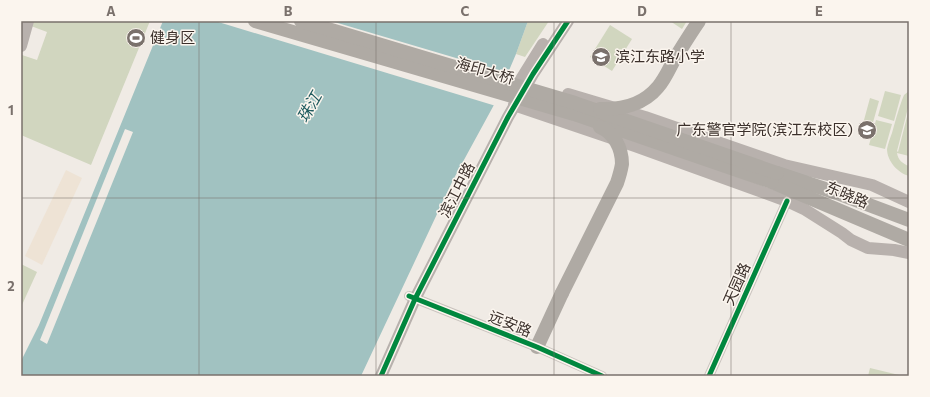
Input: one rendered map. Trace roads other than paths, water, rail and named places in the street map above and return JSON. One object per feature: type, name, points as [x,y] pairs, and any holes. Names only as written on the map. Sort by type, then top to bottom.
[{"type":"highway","name":"海印大桥","points":[[255,21],[574,109]]},
{"type":"highway","name":"海印大桥","points":[[301,21],[778,173]]},
{"type":"highway","points":[[574,109],[613,109],[628,107],[646,98],[661,83],[699,21]]},
{"type":"highway","points":[[537,347],[562,293],[617,183],[622,165],[622,157],[619,147],[612,135],[574,109]]},
{"type":"highway","name":"东晓路","points":[[778,173],[837,192],[909,220]]},
{"type":"highway","name":"东晓路","points":[[778,173],[908,246]]},
{"type":"main road","points":[[21,46],[28,21]]},
{"type":"main road","name":"滨江中路","points":[[374,376],[501,114],[528,66],[558,21]]},
{"type":"main road","name":"滨江中路","points":[[381,376],[412,298],[514,105],[568,21]]},
{"type":"main road","points":[[837,177],[778,173],[645,116],[527,83],[514,90],[514,105],[635,146],[787,201],[804,209],[851,240],[868,248],[894,250],[908,246]]},
{"type":"main road","points":[[635,146],[632,136],[636,119],[645,116]]},
{"type":"main road","points":[[778,173],[837,177],[872,185],[909,202]]},
{"type":"main road","points":[[803,175],[837,192]]},
{"type":"street","name":"天园路","points":[[709,376],[787,201]]},
{"type":"street","name":"远安路","points":[[412,298],[537,347],[602,376]]},
{"type":"water","name":"珠江","points":[[163,21],[528,21],[495,103],[453,180],[361,376],[21,376],[21,361],[39,325]]},
{"type":"place","name":"健身区","points":[[136,38]]},
{"type":"place","name":"滨江东路小学","points":[[601,57]]},
{"type":"place","name":"广东警官学院(滨江东校区)","points":[[867,130]]}]
